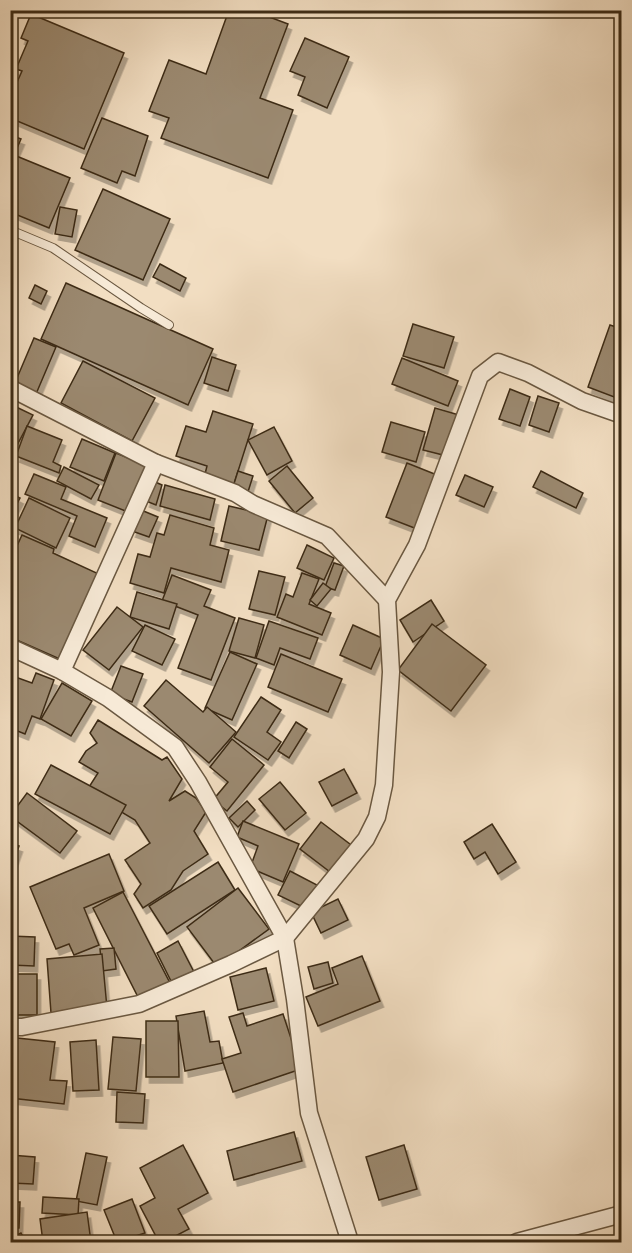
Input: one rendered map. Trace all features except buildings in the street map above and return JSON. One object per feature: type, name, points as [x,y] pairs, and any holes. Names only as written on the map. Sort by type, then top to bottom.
[{"type":"street","points":[[10,1027],[22,1027],[139,1005],[285,938],[366,839],[377,818],[384,785],[391,672],[387,600],[417,545],[480,376],[498,362],[528,373],[582,401],[621,415]]},
{"type":"street","points":[[10,388],[156,463],[235,494],[327,536],[387,600]]},
{"type":"street","points":[[62,671],[156,463]]},
{"type":"street","points":[[10,647],[62,671],[108,698],[175,747],[198,782],[285,938],[309,1113],[350,1242]]},
{"type":"street","points":[[517,1242],[621,1214]]},
{"type":"lane","points":[[10,230],[53,248],[169,325]]}]
